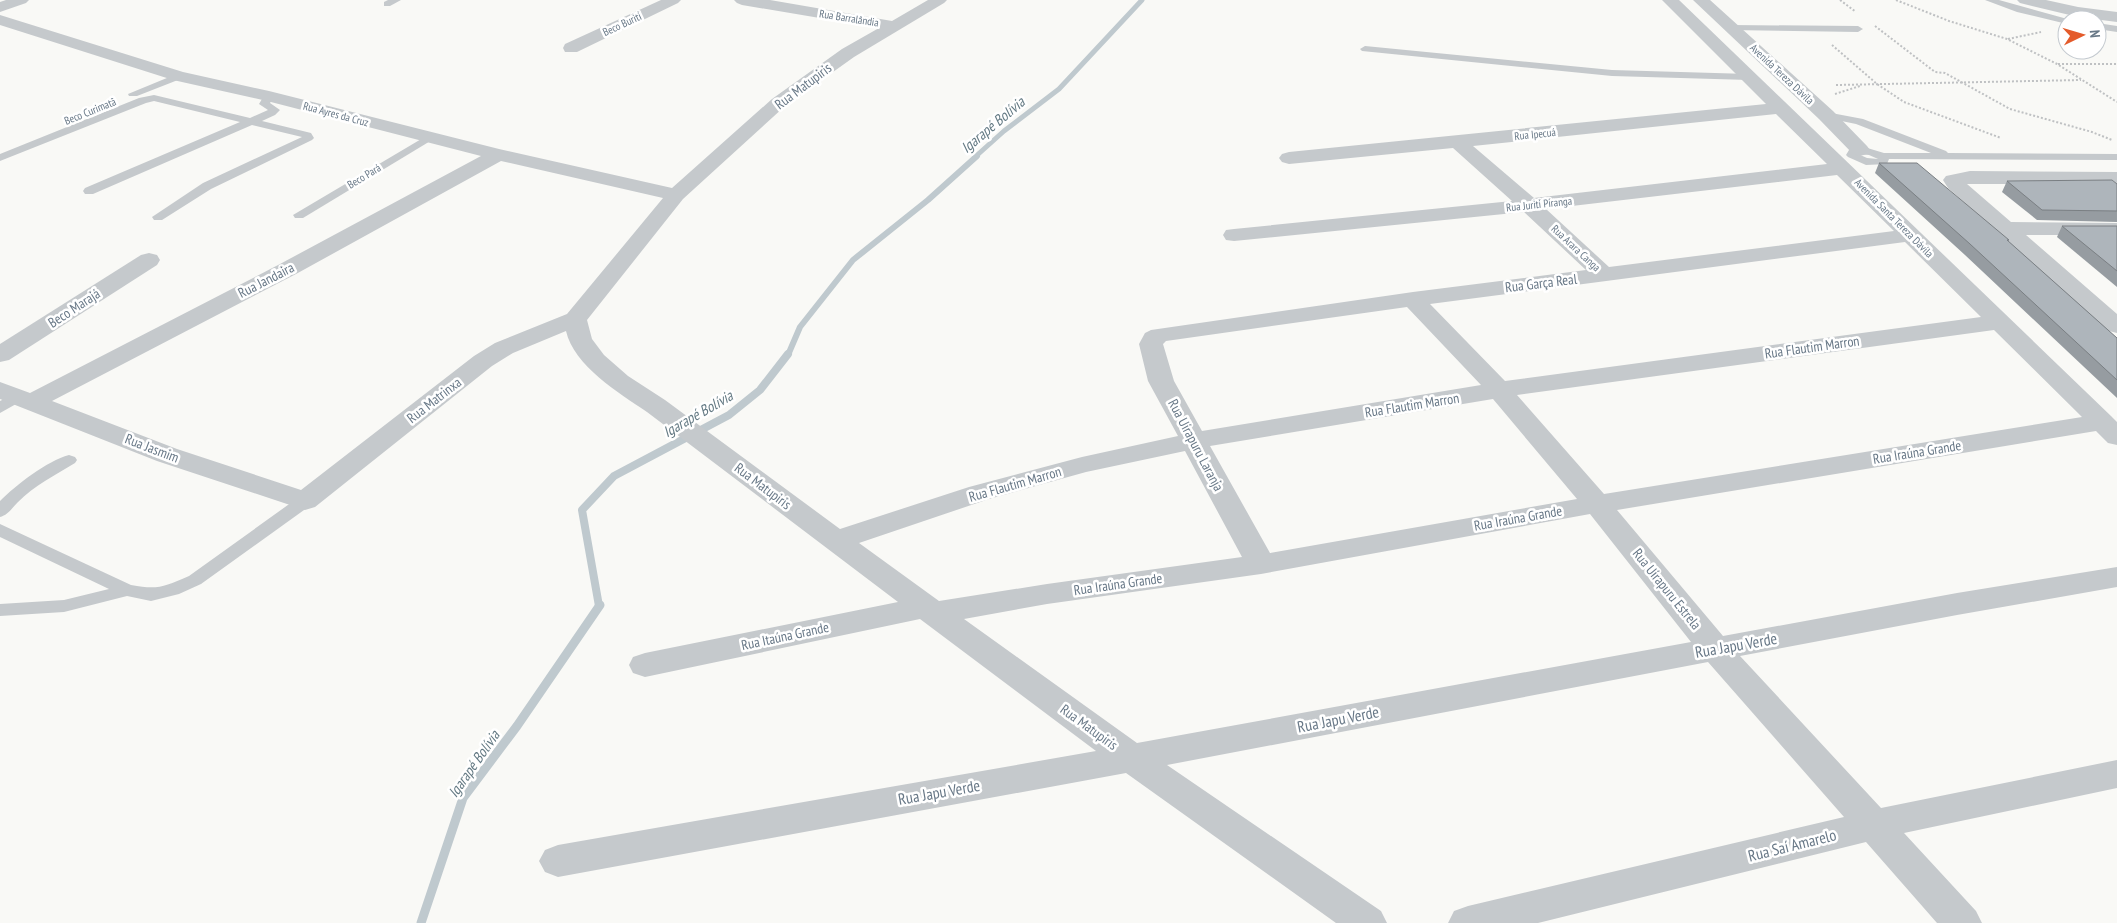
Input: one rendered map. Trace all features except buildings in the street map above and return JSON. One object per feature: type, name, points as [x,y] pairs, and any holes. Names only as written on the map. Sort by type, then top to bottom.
[{"type":"street","points":[[0,7],[21,0]]},
{"type":"street","name":"Beco Buriti","points":[[571,48],[673,0]]},
{"type":"street","name":"Rua Barralândia","points":[[742,0],[896,26]]},
{"type":"street","name":"Rua Matupiris","points":[[939,0],[848,53],[778,103],[676,195],[575,320],[580,340],[595,360],[619,381],[656,406],[1131,758],[1367,923]]},
{"type":"street","name":"Avenida Santa Tereza Dávila","points":[[1670,0],[1844,168],[2109,430]]},
{"type":"street","name":"Avenida Tereza Dávila","points":[[1701,0],[1826,115],[1860,150]]},
{"type":"street","points":[[2025,0],[2078,12],[2117,18]]},
{"type":"street","name":"Rua Ayres da Cruz","points":[[0,20],[179,76],[269,96],[498,156],[676,195]]},
{"type":"street","name":"Rua Ipecuá","points":[[1289,158],[1781,108]]},
{"type":"street","name":"Rua Arara Canga","points":[[1457,142],[1604,274]]},
{"type":"street","name":"Rua Jandaira","points":[[13,399],[288,269],[498,156]]},
{"type":"street","name":"Rua Juriti Piranga","points":[[1234,235],[1529,205],[1844,168]]},
{"type":"street","points":[[2117,178],[1970,177],[1954,180],[1955,184],[2004,228],[2117,326]]},
{"type":"street","points":[[2004,228],[2117,229]]},
{"type":"street","name":"Rua Garça Real","points":[[1171,333],[1413,299],[1910,235]]},
{"type":"street","name":"Beco Marajá","points":[[0,355],[149,260]]},
{"type":"street","name":"Rua Uirapuru Estrela","points":[[1413,299],[1499,390],[1597,504],[1715,649],[1962,923]]},
{"type":"street","name":"Rua Matrinxa","points":[[306,501],[483,361],[504,348],[575,320]]},
{"type":"street","name":"Rua Flautim Marron","points":[[836,541],[980,493],[1082,465],[1193,441],[1499,390],[1998,322]]},
{"type":"street","name":"Rua Uirapuru Laranja","points":[[1171,333],[1154,338],[1151,344],[1161,381],[1261,564]]},
{"type":"street","name":"Rua Jasmim","points":[[13,399],[167,455],[306,501]]},
{"type":"street","name":"Rua Iraúna Grande","points":[[930,610],[1261,564],[1597,504],[2109,430]]},
{"type":"street","name":"Rua Japu Verde","points":[[558,862],[2117,577]]},
{"type":"street","name":"Rua Itaúna Grande","points":[[645,665],[930,610]]},
{"type":"street","name":"Rua Saí Amarelo","points":[[1468,923],[1874,825],[2117,774]]},
{"type":"lane","points":[[386,4],[396,0]]},
{"type":"lane","points":[[1990,0],[2020,10],[2057,19]]},
{"type":"lane","points":[[1731,28],[1858,29]]},
{"type":"lane","points":[[1365,49],[1612,73],[1749,77]]},
{"type":"lane","name":"Beco Curimatã","points":[[0,146],[179,76]]},
{"type":"lane","points":[[89,191],[275,110],[264,104],[269,96]]},
{"type":"lane","points":[[0,158],[143,100],[154,98],[307,135],[308,138],[207,186],[158,217]]},
{"type":"lane","points":[[1826,115],[1858,121],[1947,156]]},
{"type":"lane","name":"Beco Pará","points":[[299,214],[428,138]]},
{"type":"lane","points":[[1860,150],[1870,151],[1882,156],[2117,157]]},
{"type":"lane","points":[[0,512],[17,494],[46,473],[69,460]]},
{"type":"lane","points":[[0,530],[126,590],[151,595],[173,590],[195,580],[306,501]]},
{"type":"lane","points":[[0,610],[28,611],[66,607],[100,599],[126,590]]},
{"type":"path","points":[[1840,0],[1856,12]]},
{"type":"path","points":[[1896,0],[1950,21],[2007,39],[2057,64],[2117,102]]},
{"type":"path","points":[[1872,24],[1935,72],[1945,73],[2010,109],[2092,132],[2117,142]]},
{"type":"path","points":[[1812,28],[1877,84],[1904,102],[2005,140]]},
{"type":"path","points":[[2057,64],[2117,64]]},
{"type":"path","points":[[1836,85],[2081,80]]},
{"type":"path","points":[[1812,102],[1862,85]]},
{"type":"path","points":[[2107,95],[2117,97]]},
{"type":"waterway","name":"Igarapé Bolívia","points":[[975,157],[1004,131],[1059,89],[1142,0]]},
{"type":"waterway","name":"Igarapé Bolívia","points":[[788,355],[800,327],[853,260],[928,200],[977,156]]},
{"type":"waterway","name":"Igarapé Bolívia","points":[[599,606],[582,510],[614,476],[729,415],[760,390],[788,354]]},
{"type":"waterway","name":"Igarapé Bolívia","points":[[421,923],[463,798],[517,726],[600,605]]}]
